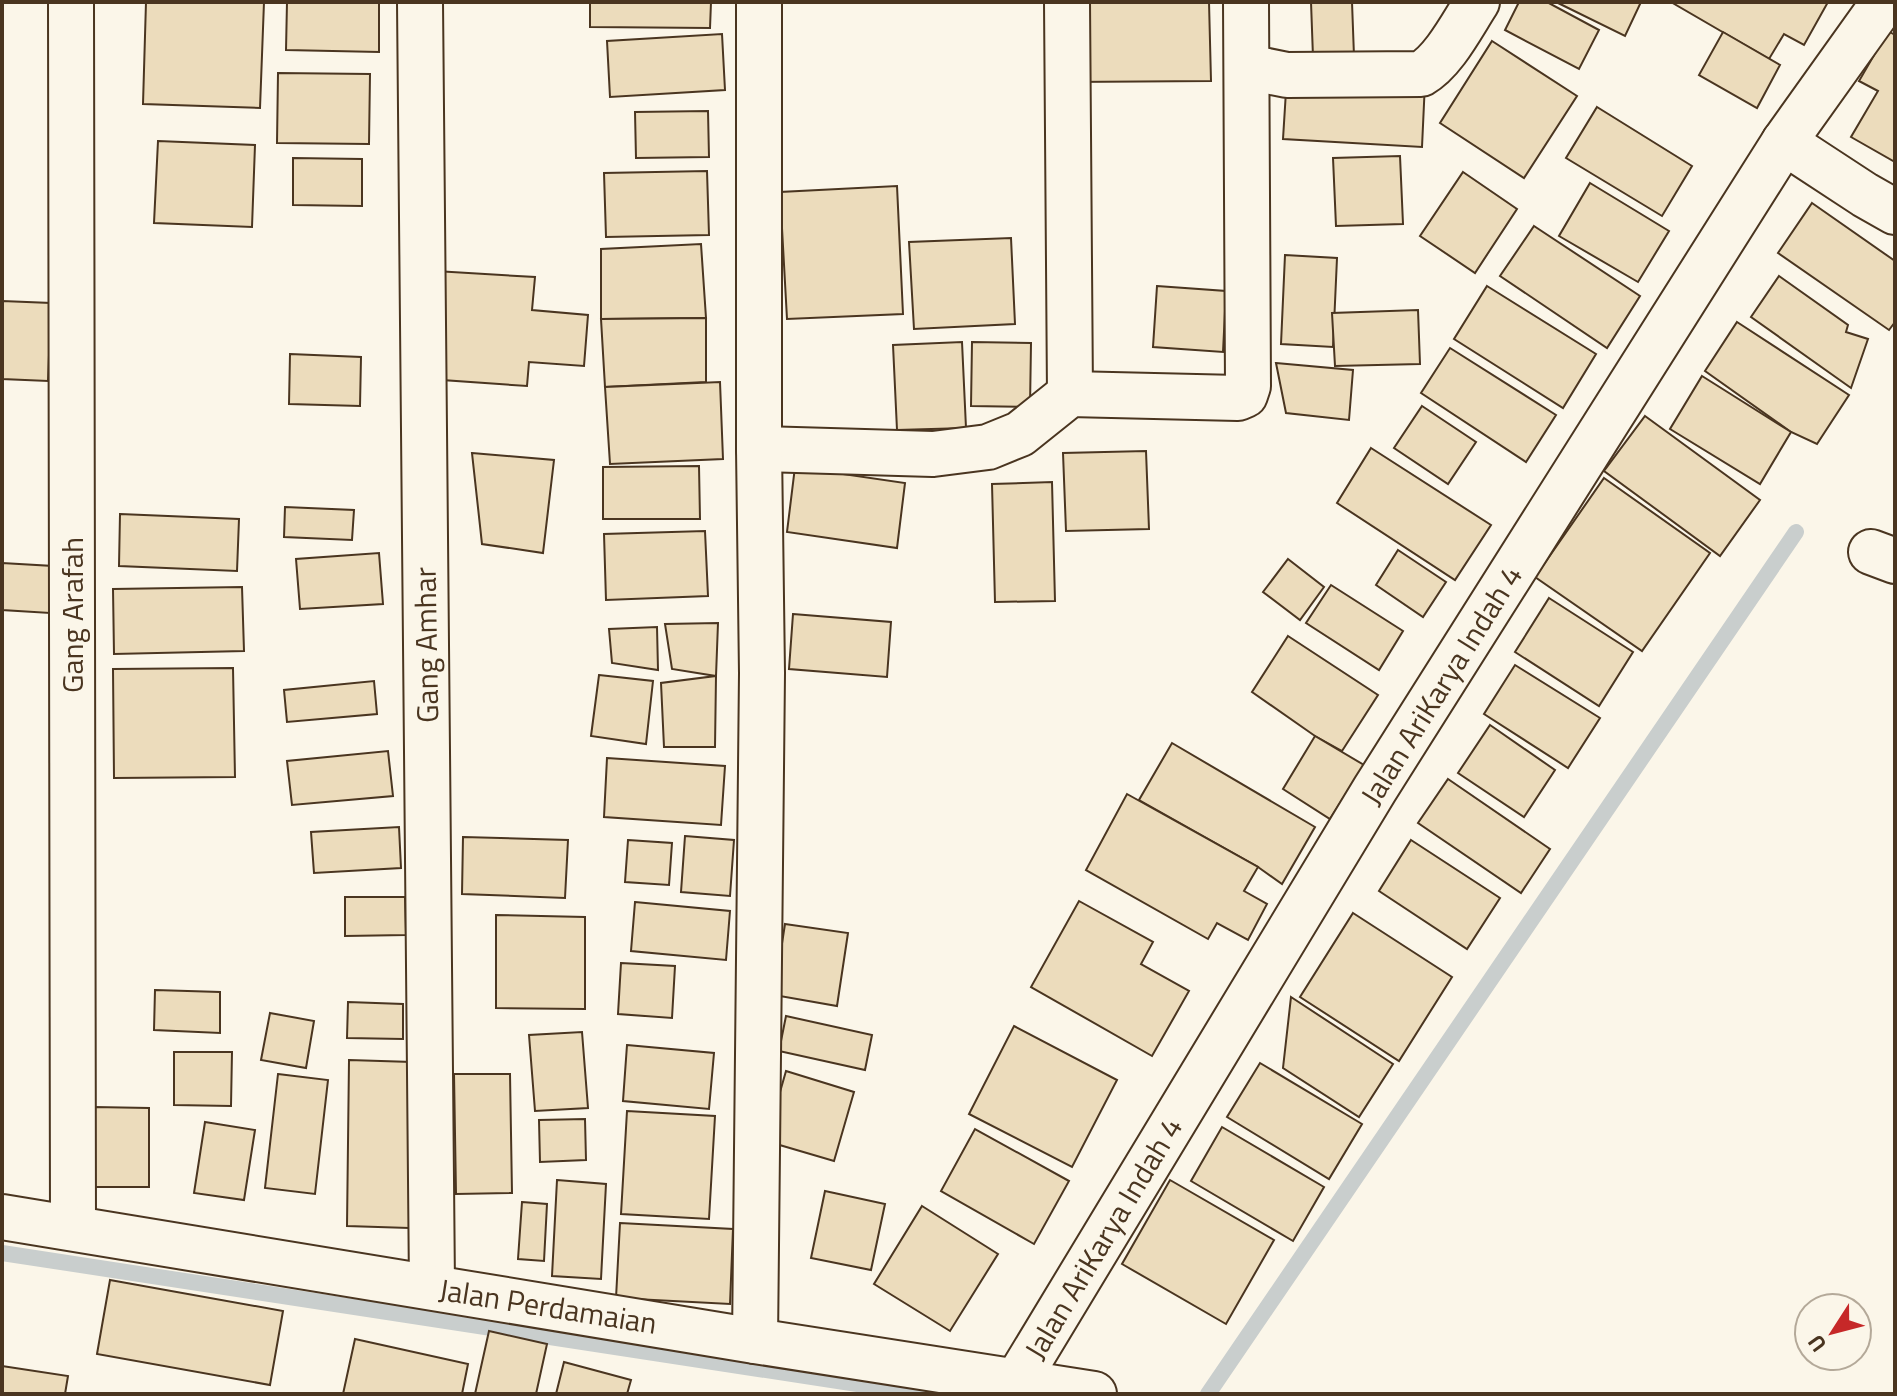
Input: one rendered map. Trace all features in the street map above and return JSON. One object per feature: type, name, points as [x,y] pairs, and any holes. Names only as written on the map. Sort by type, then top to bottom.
[{"type":"street","name":"Gang Arafah","points":[[71,2],[73,1228]]},
{"type":"street","name":"Gang Amhar","points":[[420,2],[432,1287]]},
{"type":"street","points":[[755,1341],[762,673],[759,2]]},
{"type":"street","points":[[1067,2],[1070,394]]},
{"type":"street","points":[[759,449],[933,454],[988,447],[1020,434],[1070,394],[1238,398],[1245,395],[1248,386],[1246,2]]},
{"type":"street","points":[[1247,67],[1287,75],[1421,74],[1438,60],[1477,2]]},
{"type":"street","name":"Jalan AriKarya Indah 4","points":[[1017,1381],[1375,789],[1784,142],[1884,2]]},
{"type":"street","points":[[1784,142],[1895,212]]},
{"type":"street","name":"Jalan Perdamaian","points":[[2,1217],[1094,1394]]},
{"type":"building","points":[[146,2],[264,2],[260,108],[143,104]]},
{"type":"building","points":[[287,2],[379,3],[379,52],[286,50]]},
{"type":"building","points":[[590,2],[711,2],[710,28],[590,27]]},
{"type":"building","points":[[1067,2],[1209,2],[1211,81],[1069,82]]},
{"type":"building","points":[[1311,2],[1352,2],[1354,56],[1313,57]]},
{"type":"building","points":[[1519,2],[1547,2],[1599,30],[1579,69],[1505,30]]},
{"type":"building","points":[[1556,2],[1641,2],[1625,36]]},
{"type":"building","points":[[1671,2],[1828,2],[1804,45],[1784,34],[1769,59]]},
{"type":"building","points":[[1888,31],[1895,35],[1895,162],[1851,137],[1878,91],[1859,81]]},
{"type":"building","points":[[1723,32],[1780,65],[1757,108],[1699,75]]},
{"type":"building","points":[[722,34],[725,90],[610,97],[607,41]]},
{"type":"building","points":[[1492,41],[1577,96],[1524,178],[1440,123]]},
{"type":"building","points":[[278,73],[370,74],[369,144],[277,143]]},
{"type":"building","points":[[1287,75],[1425,82],[1422,147],[1283,139]]},
{"type":"building","points":[[1597,107],[1692,166],[1662,216],[1566,158]]},
{"type":"building","points":[[708,111],[709,157],[636,158],[635,112]]},
{"type":"building","points":[[158,141],[255,145],[252,227],[154,223]]},
{"type":"building","points":[[1400,156],[1403,224],[1336,226],[1333,158]]},
{"type":"building","points":[[293,158],[362,159],[362,206],[293,205]]},
{"type":"building","points":[[707,171],[709,235],[606,237],[604,173]]},
{"type":"building","points":[[1463,172],[1517,209],[1475,273],[1420,236]]},
{"type":"building","points":[[1590,183],[1669,231],[1638,282],[1559,236]]},
{"type":"building","points":[[897,186],[903,314],[787,319],[780,192]]},
{"type":"building","points":[[1812,203],[1895,261],[1895,322],[1889,330],[1778,253]]},
{"type":"building","points":[[1534,226],[1640,296],[1607,348],[1500,276]]},
{"type":"building","points":[[1011,238],[1015,324],[914,329],[909,242]]},
{"type":"building","points":[[701,244],[706,318],[601,319],[601,249]]},
{"type":"building","points":[[1285,255],[1337,258],[1333,347],[1281,344]]},
{"type":"building","points":[[435,271],[535,277],[532,310],[588,315],[584,366],[529,362],[527,386],[428,379]]},
{"type":"building","points":[[1779,276],[1848,325],[1846,332],[1868,339],[1851,388],[1751,317]]},
{"type":"building","points":[[1157,286],[1226,291],[1223,352],[1153,347]]},
{"type":"building","points":[[1487,286],[1596,354],[1563,408],[1454,339]]},
{"type":"building","points":[[2,301],[51,303],[48,381],[2,379]]},
{"type":"building","points":[[1418,310],[1420,364],[1335,366],[1332,313]]},
{"type":"building","points":[[706,318],[706,382],[605,387],[601,319]]},
{"type":"building","points":[[1737,322],[1849,395],[1817,444],[1791,432],[1705,371]]},
{"type":"building","points":[[962,342],[966,428],[897,430],[893,345]]},
{"type":"building","points":[[972,342],[1031,343],[1030,407],[971,406]]},
{"type":"building","points":[[1450,348],[1556,415],[1526,462],[1421,393]]},
{"type":"building","points":[[290,354],[361,357],[360,406],[289,404]]},
{"type":"building","points":[[1276,363],[1353,370],[1349,420],[1286,413]]},
{"type":"building","points":[[1702,376],[1791,432],[1760,484],[1670,429]]},
{"type":"building","points":[[720,382],[723,459],[610,464],[605,387]]},
{"type":"building","points":[[1422,406],[1476,442],[1448,484],[1394,448]]},
{"type":"building","points":[[1645,416],[1760,500],[1720,556],[1604,471]]},
{"type":"building","points":[[1371,448],[1491,525],[1455,580],[1337,503]]},
{"type":"building","points":[[1146,451],[1149,529],[1066,531],[1063,453]]},
{"type":"building","points":[[472,453],[554,460],[543,553],[482,544]]},
{"type":"building","points":[[699,466],[700,519],[603,519],[603,467]]},
{"type":"building","points":[[795,467],[905,483],[897,548],[787,532]]},
{"type":"building","points":[[1604,478],[1710,553],[1642,651],[1535,577]]},
{"type":"building","points":[[1052,482],[1055,601],[995,602],[992,484]]},
{"type":"building","points":[[285,507],[354,510],[352,540],[284,537]]},
{"type":"building","points":[[120,514],[239,519],[237,571],[119,566]]},
{"type":"building","points":[[705,531],[708,596],[606,600],[604,534]]},
{"type":"building","points":[[1398,550],[1446,582],[1423,617],[1376,585]]},
{"type":"building","points":[[379,553],[383,604],[300,609],[296,559]]},
{"type":"building","points":[[1288,559],[1324,587],[1300,620],[1263,592]]},
{"type":"building","points":[[2,563],[53,566],[50,613],[2,610]]},
{"type":"building","points":[[1331,585],[1403,631],[1379,670],[1306,623]]},
{"type":"building","points":[[242,587],[244,651],[114,654],[113,589]]},
{"type":"building","points":[[1549,598],[1633,652],[1599,706],[1515,652]]},
{"type":"building","points":[[793,614],[891,622],[887,677],[789,669]]},
{"type":"building","points":[[718,623],[716,676],[672,669],[665,624]]},
{"type":"building","points":[[657,627],[658,670],[612,663],[609,629]]},
{"type":"building","points":[[1288,636],[1378,695],[1342,751],[1252,692]]},
{"type":"building","points":[[1515,665],[1600,718],[1568,768],[1484,714]]},
{"type":"building","points":[[233,668],[235,777],[114,778],[113,669]]},
{"type":"building","points":[[599,675],[653,681],[646,744],[591,736]]},
{"type":"building","points":[[716,676],[715,747],[664,747],[661,683]]},
{"type":"building","points":[[374,681],[377,714],[287,722],[284,690]]},
{"type":"building","points":[[1490,725],[1555,770],[1524,817],[1458,773]]},
{"type":"building","points":[[1315,736],[1364,765],[1330,819],[1283,789]]},
{"type":"building","points":[[1172,743],[1315,827],[1282,884],[1258,867],[1139,800]]},
{"type":"building","points":[[388,751],[393,796],[292,805],[287,761]]},
{"type":"building","points":[[607,758],[725,766],[721,825],[604,817]]},
{"type":"building","points":[[1448,779],[1550,849],[1521,893],[1418,823]]},
{"type":"building","points":[[1127,794],[1258,867],[1244,891],[1267,904],[1248,940],[1217,923],[1208,939],[1086,870]]},
{"type":"building","points":[[399,827],[401,868],[314,873],[311,832]]},
{"type":"building","points":[[685,836],[734,840],[730,896],[681,892]]},
{"type":"building","points":[[463,837],[568,840],[565,898],[462,894]]},
{"type":"building","points":[[628,840],[672,843],[669,885],[625,882]]},
{"type":"building","points":[[1411,840],[1500,898],[1467,949],[1379,891]]},
{"type":"building","points":[[345,897],[405,897],[406,935],[345,936]]},
{"type":"building","points":[[1079,901],[1153,942],[1141,964],[1189,991],[1152,1056],[1031,987]]},
{"type":"building","points":[[635,902],[730,911],[726,960],[631,951]]},
{"type":"building","points":[[1353,913],[1452,977],[1399,1061],[1300,997]]},
{"type":"building","points":[[496,915],[585,917],[585,1009],[496,1008]]},
{"type":"building","points":[[785,924],[848,933],[837,1006],[774,995]]},
{"type":"building","points":[[621,963],[675,966],[672,1018],[618,1014]]},
{"type":"building","points":[[155,990],[220,992],[220,1033],[154,1030]]},
{"type":"building","points":[[1291,997],[1393,1064],[1359,1117],[1283,1068]]},
{"type":"building","points":[[348,1002],[403,1004],[403,1039],[347,1038]]},
{"type":"building","points":[[270,1013],[314,1021],[306,1068],[261,1060]]},
{"type":"building","points":[[786,1016],[872,1035],[865,1070],[779,1051]]},
{"type":"building","points":[[1014,1026],[1117,1080],[1072,1167],[969,1114]]},
{"type":"building","points":[[582,1032],[588,1108],[535,1111],[529,1035]]},
{"type":"building","points":[[627,1045],[714,1053],[709,1109],[623,1101]]},
{"type":"building","points":[[174,1052],[232,1052],[231,1106],[174,1105]]},
{"type":"building","points":[[349,1060],[412,1062],[409,1228],[347,1226]]},
{"type":"building","points":[[1260,1063],[1362,1124],[1329,1179],[1227,1117]]},
{"type":"building","points":[[786,1071],[854,1092],[834,1161],[766,1141]]},
{"type":"building","points":[[278,1074],[328,1080],[315,1194],[265,1188]]},
{"type":"building","points":[[454,1074],[510,1074],[512,1193],[456,1194]]},
{"type":"building","points":[[94,1107],[149,1108],[149,1187],[94,1187]]},
{"type":"building","points":[[627,1111],[715,1116],[709,1219],[621,1214]]},
{"type":"building","points":[[585,1119],[586,1160],[540,1162],[539,1120]]},
{"type":"building","points":[[205,1122],[255,1130],[244,1200],[194,1193]]},
{"type":"building","points":[[1222,1127],[1324,1187],[1293,1241],[1191,1181]]},
{"type":"building","points":[[975,1129],[1069,1181],[1034,1244],[941,1191]]},
{"type":"building","points":[[557,1180],[606,1184],[601,1279],[552,1276]]},
{"type":"building","points":[[1170,1180],[1274,1240],[1226,1324],[1122,1264]]},
{"type":"building","points":[[825,1191],[885,1204],[871,1270],[811,1258]]},
{"type":"building","points":[[522,1202],[547,1204],[544,1261],[518,1259]]},
{"type":"building","points":[[922,1206],[998,1254],[950,1331],[874,1284]]},
{"type":"building","points":[[620,1223],[733,1229],[730,1304],[616,1298]]},
{"type":"building","points":[[110,1280],[283,1311],[270,1385],[97,1354]]},
{"type":"building","points":[[489,1331],[547,1344],[536,1394],[475,1394]]},
{"type":"building","points":[[355,1339],[468,1364],[462,1394],[343,1394]]},
{"type":"building","points":[[564,1362],[631,1380],[627,1394],[556,1394]]},
{"type":"building","points":[[2,1366],[68,1376],[65,1394],[2,1394]]},
{"type":"waterway","points":[[1208,1394],[1796,532]]},
{"type":"waterway","points":[[2,1253],[922,1394]]}]
